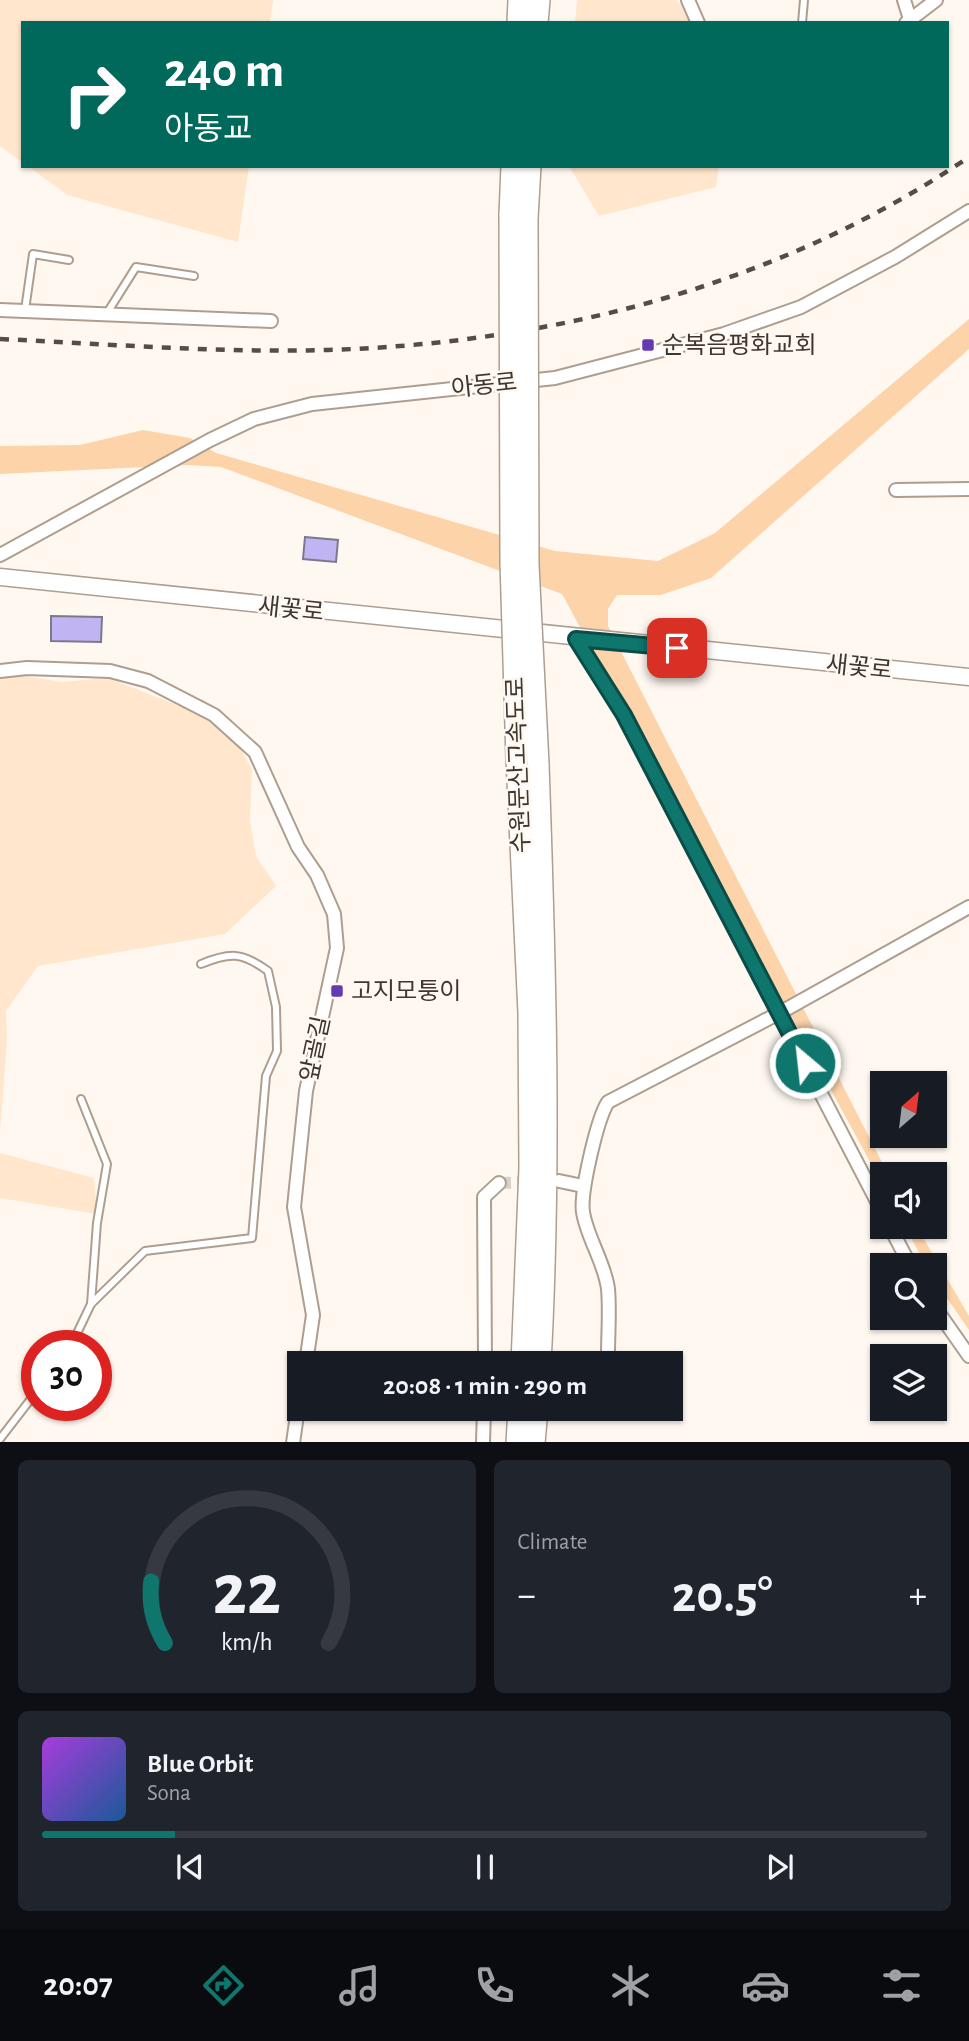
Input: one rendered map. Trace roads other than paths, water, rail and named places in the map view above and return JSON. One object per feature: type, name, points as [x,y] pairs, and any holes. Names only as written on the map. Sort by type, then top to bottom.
[{"type":"highway","points":[[518,21],[519,0]]},
{"type":"highway","points":[[537,21],[539,0]]},
{"type":"highway","name":"수원문산고속도로","points":[[512,168],[519,217],[528,565],[530,1155],[522,1351]]},
{"type":"highway","name":"수원문산고속도로","points":[[519,217],[530,168]]},
{"type":"highway","name":"수원문산고속도로","points":[[528,762],[548,1156],[540,1351]]},
{"type":"highway","points":[[517,1442],[518,1421]]},
{"type":"highway","points":[[534,1442],[536,1421]]},
{"type":"street","points":[[688,0],[697,21]]},
{"type":"street","points":[[904,0],[908,21],[936,0]]},
{"type":"street","name":"아동로","points":[[0,555],[148,473],[254,419],[312,404],[555,378],[724,334],[801,307],[895,257],[969,211]]},
{"type":"street","points":[[0,310],[271,321]]},
{"type":"street","points":[[896,490],[969,489]]},
{"type":"street","name":"새꽃로","points":[[0,577],[579,640],[969,677]]},
{"type":"street","points":[[579,640],[624,715],[781,1012],[870,1188]]},
{"type":"street","name":"앞골길","points":[[0,671],[27,668],[110,671],[148,681],[214,715],[255,752],[299,847],[317,875],[334,914],[337,948],[306,1091],[294,1207],[313,1315],[308,1351]]},
{"type":"street","points":[[608,1351],[608,1288],[583,1212],[583,1186],[589,1173],[601,1114],[608,1102],[781,1012],[969,907]]},
{"type":"street","points":[[559,1181],[583,1186]]},
{"type":"street","points":[[485,1351],[484,1197],[499,1183]]},
{"type":"street","points":[[947,1325],[969,1356]]},
{"type":"street","points":[[293,1442],[296,1421]]},
{"type":"street","points":[[483,1442],[484,1421]]},
{"type":"lane","points":[[802,21],[804,0]]},
{"type":"lane","points":[[25,310],[33,254],[69,260]]},
{"type":"lane","points":[[107,314],[136,267],[194,276]]},
{"type":"lane","points":[[79,1330],[91,1304],[145,1251],[252,1238],[265,1076],[276,1051],[276,1007],[268,971],[249,957],[224,955],[201,964]]},
{"type":"lane","points":[[81,1099],[107,1164],[97,1223],[91,1304]]},
{"type":"lane","points":[[0,1439],[21,1412]]},
{"type":"tunnel","points":[[499,1183],[533,1182]]},
{"type":"railway","points":[[0,339],[205,349],[328,350],[413,345],[497,335],[580,320],[662,299],[743,272],[821,240],[896,202],[969,157]]},
{"type":"place","name":"순복음평화교회","points":[[648,345]]},
{"type":"place","name":"고지모퉁이","points":[[337,991]]}]
